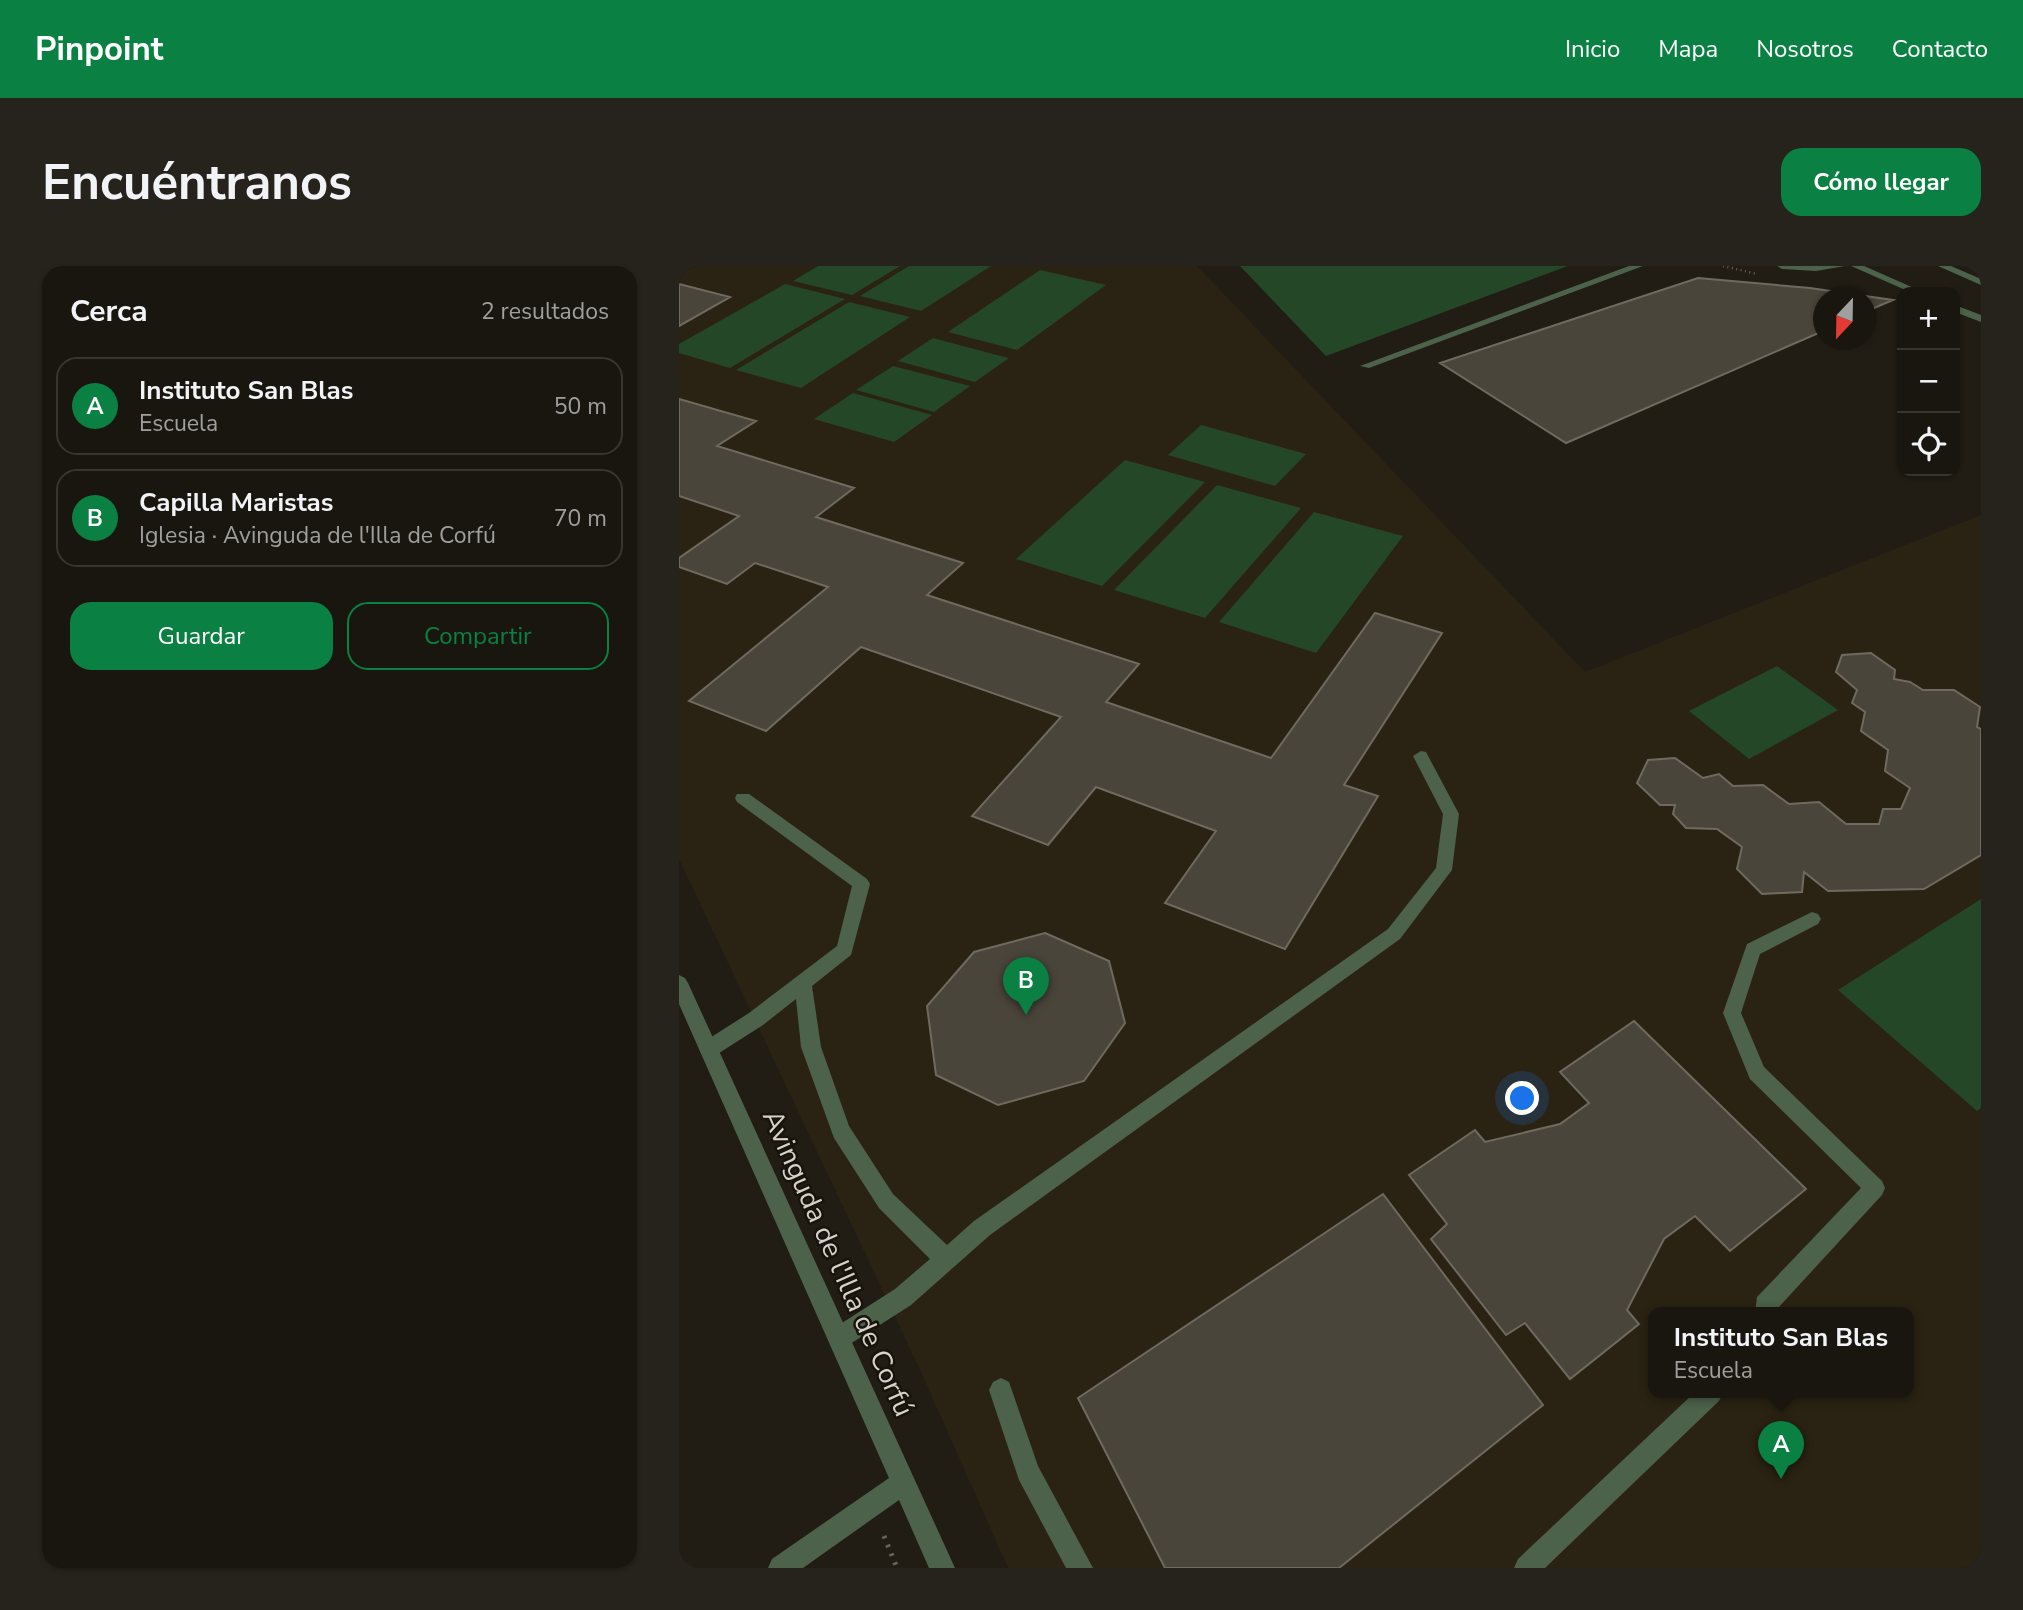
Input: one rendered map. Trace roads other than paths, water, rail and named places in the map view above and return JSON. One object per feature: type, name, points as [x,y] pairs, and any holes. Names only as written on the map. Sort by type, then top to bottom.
[{"type":"street","points":[[1365,366],[1638,266]]},
{"type":"street","points":[[1782,266],[1840,266]]},
{"type":"street","points":[[1856,266],[1906,287]]},
{"type":"street","points":[[1943,266],[1981,282]]},
{"type":"street","points":[[1960,310],[1981,319]]},
{"type":"street","points":[[839,1338],[903,1297],[982,1228],[1394,934],[1444,870],[1451,814],[1421,756]]},
{"type":"street","points":[[709,1049],[803,984],[845,950],[861,884],[743,798]]},
{"type":"street","points":[[1765,1307],[1875,1188],[1757,1073],[1732,1013],[1753,949],[1812,919]]},
{"type":"street","name":"Avinguda de l'Illa de Corfú","points":[[679,983],[942,1568]]},
{"type":"street","points":[[803,984],[811,1047],[841,1131],[886,1201],[946,1259]]},
{"type":"street","points":[[1001,1390],[1028,1471],[1080,1568]]},
{"type":"street","points":[[1527,1568],[1706,1398]]},
{"type":"street","points":[[781,1568],[904,1482]]},
{"type":"place","name":"Capilla Maristas","points":[[1026,1015]]},
{"type":"place","name":"Instituto San Blas","points":[[1781,1479]]}]
